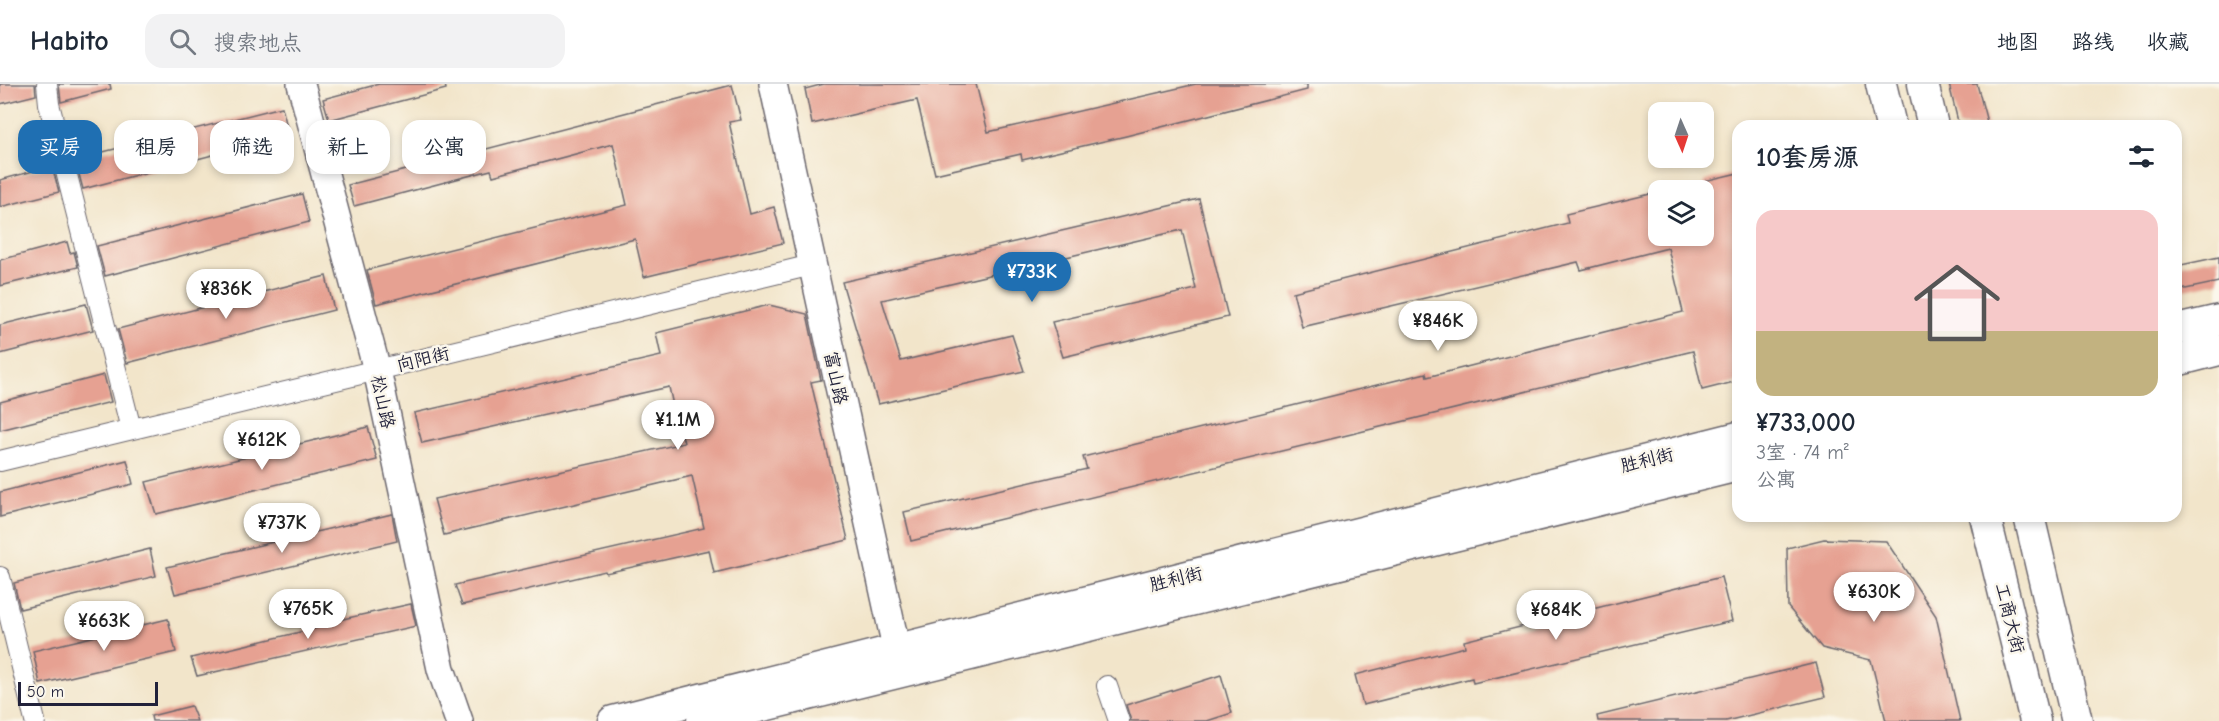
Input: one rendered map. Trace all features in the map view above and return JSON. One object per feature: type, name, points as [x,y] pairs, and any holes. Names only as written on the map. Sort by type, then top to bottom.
[{"type":"main road","points":[[1881,84],[1890,120]]},
{"type":"main road","points":[[1923,84],[1932,120]]},
{"type":"main road","points":[[2182,329],[2219,320]]},
{"type":"main road","points":[[2182,359],[2219,350]]},
{"type":"main road","name":"胜利街","points":[[702,721],[898,661],[1732,439]]},
{"type":"main road","name":"胜利街","points":[[613,721],[898,661],[1732,467]]},
{"type":"main road","name":"工商大街","points":[[1986,522],[2035,721]]},
{"type":"main road","points":[[2030,522],[2077,721]]},
{"type":"street","points":[[47,84],[49,104],[131,429]]},
{"type":"street","name":"松山路","points":[[301,84],[376,370],[441,669],[459,721]]},
{"type":"street","name":"富山路","points":[[772,84],[898,661]]},
{"type":"street","name":"向阳街","points":[[0,461],[812,265]]},
{"type":"street","points":[[0,577],[35,721]]},
{"type":"street","points":[[1107,686],[1119,721]]},
{"type":"building","points":[[0,84],[35,84],[36,95],[0,104]]},
{"type":"building","points":[[59,84],[110,84],[111,89],[61,102]]},
{"type":"building","points":[[379,84],[445,84],[446,89],[329,120],[323,99]]},
{"type":"building","points":[[824,84],[976,84],[988,132],[1196,84],[1307,84],[1307,90],[1022,160],[1021,154],[935,174],[917,100],[812,124],[805,89]]},
{"type":"building","points":[[1949,84],[1977,84],[1986,120],[1958,120]]},
{"type":"building","points":[[732,85],[741,120],[729,122],[750,214],[774,207],[783,243],[644,277],[635,239],[376,304],[367,270],[627,205],[613,144],[493,176],[491,170],[486,171],[486,149]]},
{"type":"building","points":[[282,107],[285,120],[230,120]]},
{"type":"building","points":[[210,125],[210,156],[198,159],[198,128]]},
{"type":"building","points":[[114,149],[114,174],[140,174],[83,189],[79,174],[102,174],[102,152]]},
{"type":"building","points":[[402,171],[402,174],[476,174],[354,206],[348,185]]},
{"type":"building","points":[[22,174],[54,174],[59,192],[0,207],[0,180]]},
{"type":"building","points":[[1732,174],[1732,382],[1702,390],[1693,351],[911,541],[904,512],[1087,469],[1083,457],[1426,373],[1427,377],[1683,312],[1668,248],[1581,270],[1578,262],[1302,327],[1293,292],[1568,223],[1566,214],[1648,195],[1648,246],[1714,246],[1714,180],[1708,180]]},
{"type":"building","points":[[302,194],[309,222],[105,276],[97,246]]},
{"type":"building","points":[[1199,199],[1228,317],[1063,357],[1052,322],[1196,289],[1182,230],[882,300],[901,361],[1012,335],[1024,371],[878,404],[842,282]]},
{"type":"building","points":[[67,242],[70,253],[74,252],[78,267],[0,286],[0,260]]},
{"type":"building","points":[[2219,257],[2219,282],[2182,290],[2182,265]]},
{"type":"building","points":[[326,276],[334,310],[127,363],[118,329]]},
{"type":"building","points":[[86,304],[93,330],[0,354],[0,325]]},
{"type":"building","points":[[769,305],[807,314],[821,380],[811,382],[848,540],[714,573],[709,550],[606,573],[605,571],[462,605],[455,585],[704,528],[692,476],[444,535],[434,499],[684,443],[677,414],[675,415],[669,387],[422,443],[414,413],[661,356],[656,333]]},
{"type":"building","points":[[104,375],[111,402],[0,430],[0,402]]},
{"type":"building","points":[[368,427],[377,460],[156,514],[146,482]]},
{"type":"building","points":[[127,460],[133,484],[0,517],[0,492]]},
{"type":"building","points":[[392,514],[397,541],[175,594],[167,567]]},
{"type":"building","points":[[1824,539],[1886,541],[1936,616],[1960,721],[1886,721],[1871,660],[1822,648],[1788,607],[1787,548]]},
{"type":"building","points":[[150,549],[156,576],[20,609],[14,583]]},
{"type":"building","points":[[1721,577],[1732,621],[1473,683],[1472,678],[1363,705],[1355,675],[1465,647],[1464,641]]},
{"type":"building","points":[[411,604],[416,626],[197,676],[191,658],[317,628],[316,625]]},
{"type":"building","points":[[168,619],[176,652],[40,684],[33,651]]},
{"type":"building","points":[[1816,663],[1825,697],[1726,721],[1598,721],[1597,716]]},
{"type":"building","points":[[1221,675],[1232,713],[1207,721],[1131,721],[1126,705]]},
{"type":"building","points":[[191,706],[197,721],[152,721],[151,716]]}]
